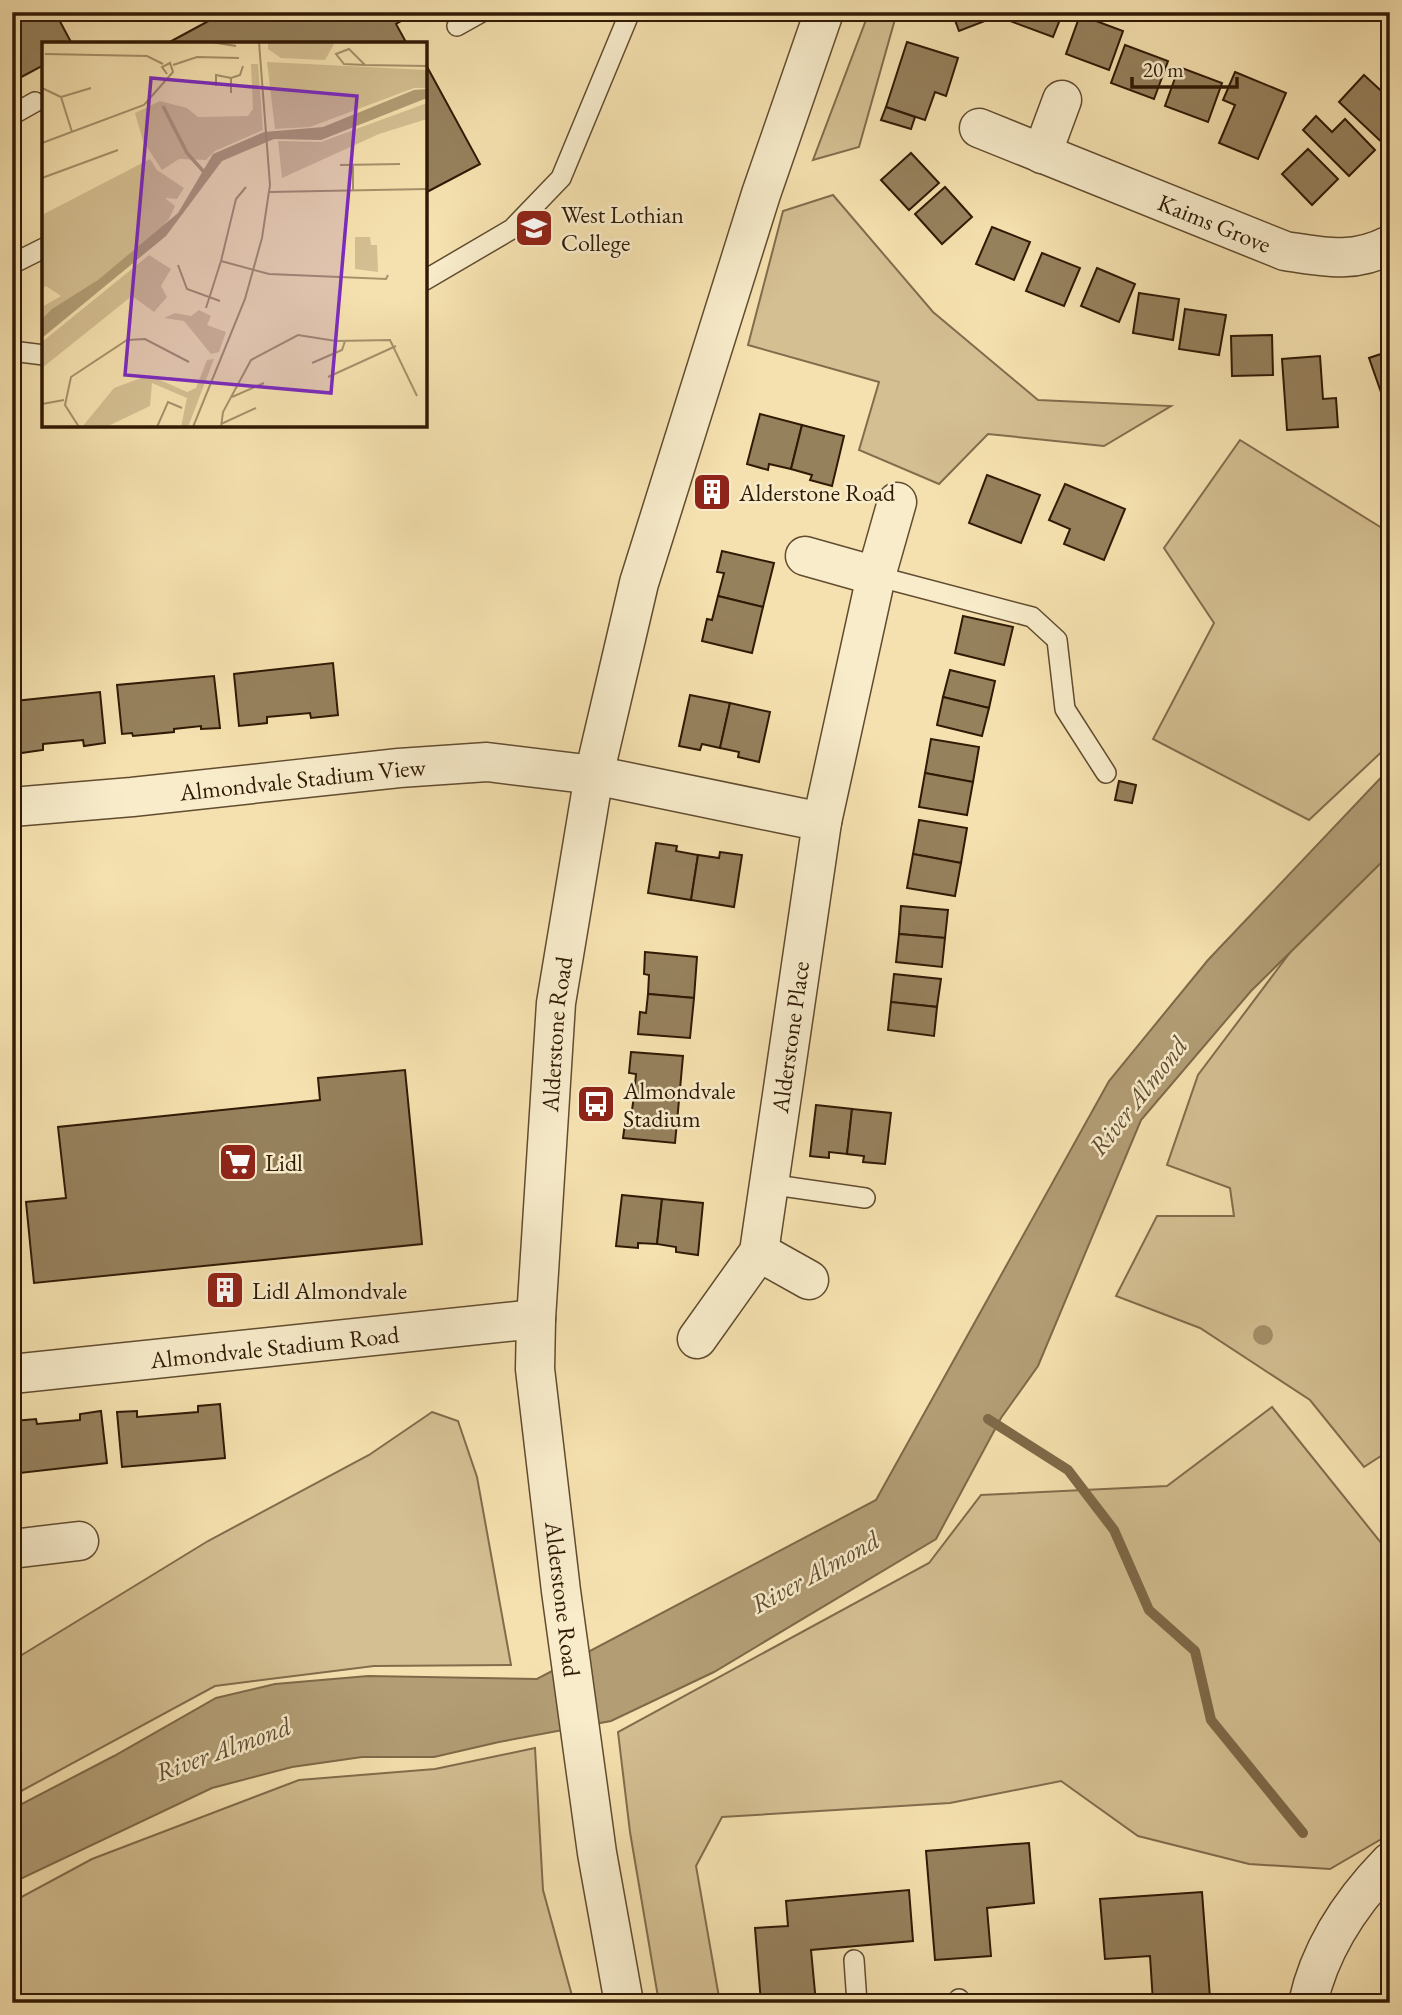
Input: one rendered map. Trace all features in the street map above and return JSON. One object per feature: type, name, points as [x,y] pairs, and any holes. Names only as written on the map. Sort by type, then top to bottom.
[{"type":"street","name":"Alderstone Road","points":[[624,2003],[597,1853],[561,1591],[535,1369],[556,1003],[594,775],[639,583],[761,194],[824,12]]},
{"type":"street","points":[[1042,154],[1062,100]]},
{"type":"street","name":"Kaims Grove","points":[[979,128],[1285,251],[1339,260],[1375,253],[1390,245]]},
{"type":"street","name":"Alderstone Place","points":[[697,1339],[758,1252],[822,822],[876,576],[897,502]]},
{"type":"street","points":[[805,556],[876,576]]},
{"type":"street","name":"Almondvale Stadium View","points":[[12,807],[399,768],[487,762],[594,775]]},
{"type":"street","points":[[594,775],[822,822]]},
{"type":"street","points":[[758,1252],[809,1279]]},
{"type":"street","name":"Almondvale Stadium Road","points":[[12,1374],[536,1318]]},
{"type":"street","points":[[12,1549],[79,1541]]},
{"type":"street","points":[[1308,2003],[1322,1959],[1338,1929],[1353,1904],[1390,1862]]},
{"type":"lane","points":[[457,26],[482,12]]},
{"type":"lane","points":[[427,279],[512,229],[561,178],[629,12]]},
{"type":"lane","points":[[12,115],[35,102]]},
{"type":"lane","points":[[12,264],[42,248]]},
{"type":"lane","points":[[12,351],[42,355]]},
{"type":"lane","points":[[876,576],[1032,617],[1057,640],[1065,709],[1106,773]]},
{"type":"lane","points":[[768,1184],[865,1198]]},
{"type":"lane","points":[[853,1960],[857,2003]]},
{"type":"shaded area","points":[[869,12],[897,12],[859,147],[813,160]]},
{"type":"shaded area","points":[[833,195],[933,312],[1038,400],[1171,406],[1104,446],[988,434],[939,484],[859,450],[879,382],[748,345],[783,211]]},
{"type":"shaded area","points":[[1240,440],[1390,533],[1390,744],[1309,820],[1153,739],[1214,623],[1164,548]]},
{"type":"shaded area","points":[[1390,836],[1390,1450],[1364,1467],[1310,1400],[1200,1328],[1116,1296],[1157,1216],[1234,1216],[1230,1188],[1167,1165],[1198,1075],[1349,874]]},
{"type":"shaded area","points":[[1272,1407],[1390,1554],[1390,1834],[1330,1869],[1249,1864],[1138,1836],[1061,1781],[950,1803],[722,1817],[696,1866],[720,2003],[659,2003],[630,1832],[618,1732],[929,1563],[981,1495],[1167,1486]]},
{"type":"shaded area","points":[[432,1412],[458,1421],[477,1477],[511,1665],[374,1666],[215,1686],[12,1796],[12,1661],[208,1541],[369,1455]]},
{"type":"shaded area","points":[[535,1748],[543,1890],[574,2003],[12,2003],[12,1902],[92,1859],[299,1780],[435,1769]]},
{"type":"water","name":"River Almond","points":[[1390,768],[1390,854],[1251,991],[1141,1120],[1038,1366],[1001,1418],[936,1539],[714,1672],[611,1721],[434,1757],[362,1757],[292,1767],[212,1788],[12,1883],[12,1809],[114,1756],[216,1698],[275,1684],[368,1676],[537,1679],[876,1500],[1109,1081],[1208,960]]},
{"type":"building","points":[[12,12],[55,12],[71,42],[42,42],[42,66],[12,82]]},
{"type":"building","points":[[225,12],[417,12],[396,24],[406,42],[170,42]]},
{"type":"building","points":[[952,12],[997,12],[998,16],[959,31]]},
{"type":"building","points":[[1013,12],[1063,12],[1053,37],[1010,21]]},
{"type":"building","points":[[1080,15],[1123,31],[1109,70],[1066,54]]},
{"type":"building","points":[[907,42],[958,58],[946,96],[935,92],[925,120],[886,107]]},
{"type":"building","points":[[1125,45],[1168,61],[1154,99],[1111,83]]},
{"type":"building","points":[[427,67],[480,164],[427,192]]},
{"type":"building","points":[[1179,67],[1222,83],[1208,122],[1165,106]]},
{"type":"building","points":[[1235,72],[1286,93],[1258,159],[1219,143],[1235,105],[1223,100]]},
{"type":"building","points":[[1364,75],[1390,99],[1390,150],[1339,102]]},
{"type":"building","points":[[886,107],[915,117],[911,129],[881,120]]},
{"type":"building","points":[[1316,116],[1332,132],[1345,119],[1375,150],[1349,176],[1303,130]]},
{"type":"building","points":[[1308,149],[1338,179],[1312,205],[1282,174]]},
{"type":"building","points":[[911,153],[939,183],[909,210],[881,180]]},
{"type":"building","points":[[945,187],[972,217],[942,244],[915,214]]},
{"type":"building","points":[[992,227],[1030,242],[1014,280],[976,264]]},
{"type":"building","points":[[1042,253],[1080,268],[1064,306],[1026,291]]},
{"type":"building","points":[[1097,268],[1135,284],[1119,322],[1081,306]]},
{"type":"building","points":[[1139,293],[1179,299],[1173,340],[1133,333]]},
{"type":"building","points":[[1185,309],[1226,315],[1219,355],[1179,349]]},
{"type":"building","points":[[1272,335],[1273,375],[1232,376],[1231,336]]},
{"type":"building","points":[[1390,351],[1390,418],[1369,358]]},
{"type":"building","points":[[1320,356],[1323,399],[1336,398],[1338,427],[1287,430],[1282,359]]},
{"type":"building","points":[[760,414],[802,425],[791,469],[769,464],[768,470],[747,464]]},
{"type":"building","points":[[802,425],[844,436],[832,486],[810,480],[812,475],[791,469]]},
{"type":"building","points":[[987,475],[1040,495],[1021,543],[969,523]]},
{"type":"building","name":"Alderstone Road","points":[[706,482],[723,487],[718,502],[702,498]]},
{"type":"building","points":[[1065,484],[1125,509],[1104,560],[1064,544],[1070,529],[1049,520]]},
{"type":"building","points":[[722,551],[774,563],[763,607],[718,596],[724,573],[717,572]]},
{"type":"building","points":[[718,596],[763,607],[752,653],[702,641],[707,619],[712,620]]},
{"type":"building","points":[[963,616],[1013,627],[1004,665],[955,653]]},
{"type":"building","points":[[333,663],[338,715],[311,718],[310,713],[267,717],[267,723],[239,726],[234,674]]},
{"type":"building","points":[[950,670],[995,681],[989,708],[943,697]]},
{"type":"building","points":[[214,676],[220,728],[201,729],[201,726],[174,729],[174,732],[133,736],[132,733],[122,734],[117,685]]},
{"type":"building","points":[[100,692],[105,743],[84,746],[83,740],[43,744],[43,750],[21,753],[15,701]]},
{"type":"building","points":[[690,695],[730,703],[720,748],[702,744],[700,750],[679,746]]},
{"type":"building","points":[[943,697],[989,708],[982,736],[937,725]]},
{"type":"building","points":[[730,703],[770,712],[759,762],[738,757],[739,752],[720,748]]},
{"type":"building","points":[[931,739],[979,747],[973,782],[925,773]]},
{"type":"building","points":[[925,773],[973,782],[967,815],[919,807]]},
{"type":"building","points":[[1119,781],[1136,785],[1132,803],[1115,800]]},
{"type":"building","points":[[919,820],[967,828],[961,863],[913,854]]},
{"type":"building","points":[[656,843],[677,846],[676,851],[698,855],[691,900],[648,893]]},
{"type":"building","points":[[720,852],[742,855],[734,907],[691,900],[698,855],[719,858]]},
{"type":"building","points":[[913,854],[961,863],[955,896],[907,888]]},
{"type":"building","points":[[901,906],[948,910],[945,938],[899,934]]},
{"type":"building","points":[[899,934],[945,938],[942,967],[896,962]]},
{"type":"building","points":[[645,952],[697,957],[694,998],[648,994],[649,975],[644,974]]},
{"type":"building","points":[[894,974],[941,979],[937,1007],[891,1002]]},
{"type":"building","points":[[648,994],[694,998],[690,1038],[638,1034],[640,1012],[646,1013]]},
{"type":"building","points":[[891,1002],[937,1007],[934,1036],[888,1030]]},
{"type":"building","points":[[631,1052],[683,1056],[679,1100],[634,1096],[636,1074],[629,1073]]},
{"type":"building","name":"Lidl","points":[[405,1070],[422,1244],[34,1283],[26,1202],[66,1198],[58,1127],[320,1100],[318,1078]]},
{"type":"building","points":[[634,1096],[679,1100],[675,1143],[623,1138],[626,1116],[631,1117]]},
{"type":"building","points":[[816,1105],[852,1109],[847,1154],[829,1152],[829,1158],[810,1156]]},
{"type":"building","points":[[852,1109],[891,1113],[885,1164],[863,1162],[864,1156],[847,1154]]},
{"type":"building","points":[[622,1195],[662,1199],[657,1244],[638,1243],[638,1248],[616,1246]]},
{"type":"building","points":[[662,1199],[703,1203],[698,1255],[676,1252],[676,1247],[657,1244]]},
{"type":"building","name":"Lidl Almondvale","points":[[234,1280],[236,1298],[216,1300],[214,1282]]},
{"type":"building","points":[[220,1404],[225,1458],[122,1467],[117,1412],[137,1411],[137,1417],[198,1412],[198,1406]]},
{"type":"building","points":[[101,1411],[107,1463],[20,1473],[14,1421],[36,1419],[37,1424],[80,1420],[80,1414]]},
{"type":"building","points":[[1029,1843],[1034,1903],[987,1908],[991,1956],[935,1960],[926,1851]]},
{"type":"building","points":[[909,1890],[913,1941],[811,1950],[816,2003],[761,2003],[755,1928],[788,1926],[786,1901]]},
{"type":"building","points":[[1202,1892],[1210,1998],[1153,2002],[1150,1956],[1105,1959],[1100,1899]]},
{"type":"building","points":[[1068,1995],[1068,2003],[1022,2003],[1021,1999]]},
{"type":"waterway","points":[[988,1419],[1068,1470],[1114,1530],[1149,1610],[1195,1651],[1211,1720],[1303,1833]]},
{"type":"place","name":"West Lothian College","points":[[534,228]]},
{"type":"place","name":"Alderstone Road","points":[[712,492]]},
{"type":"place","name":"Almondvale Stadium","points":[[596,1104]]},
{"type":"place","name":"Lidl","points":[[238,1162]]},
{"type":"place","name":"Lidl Almondvale","points":[[225,1290]]}]
